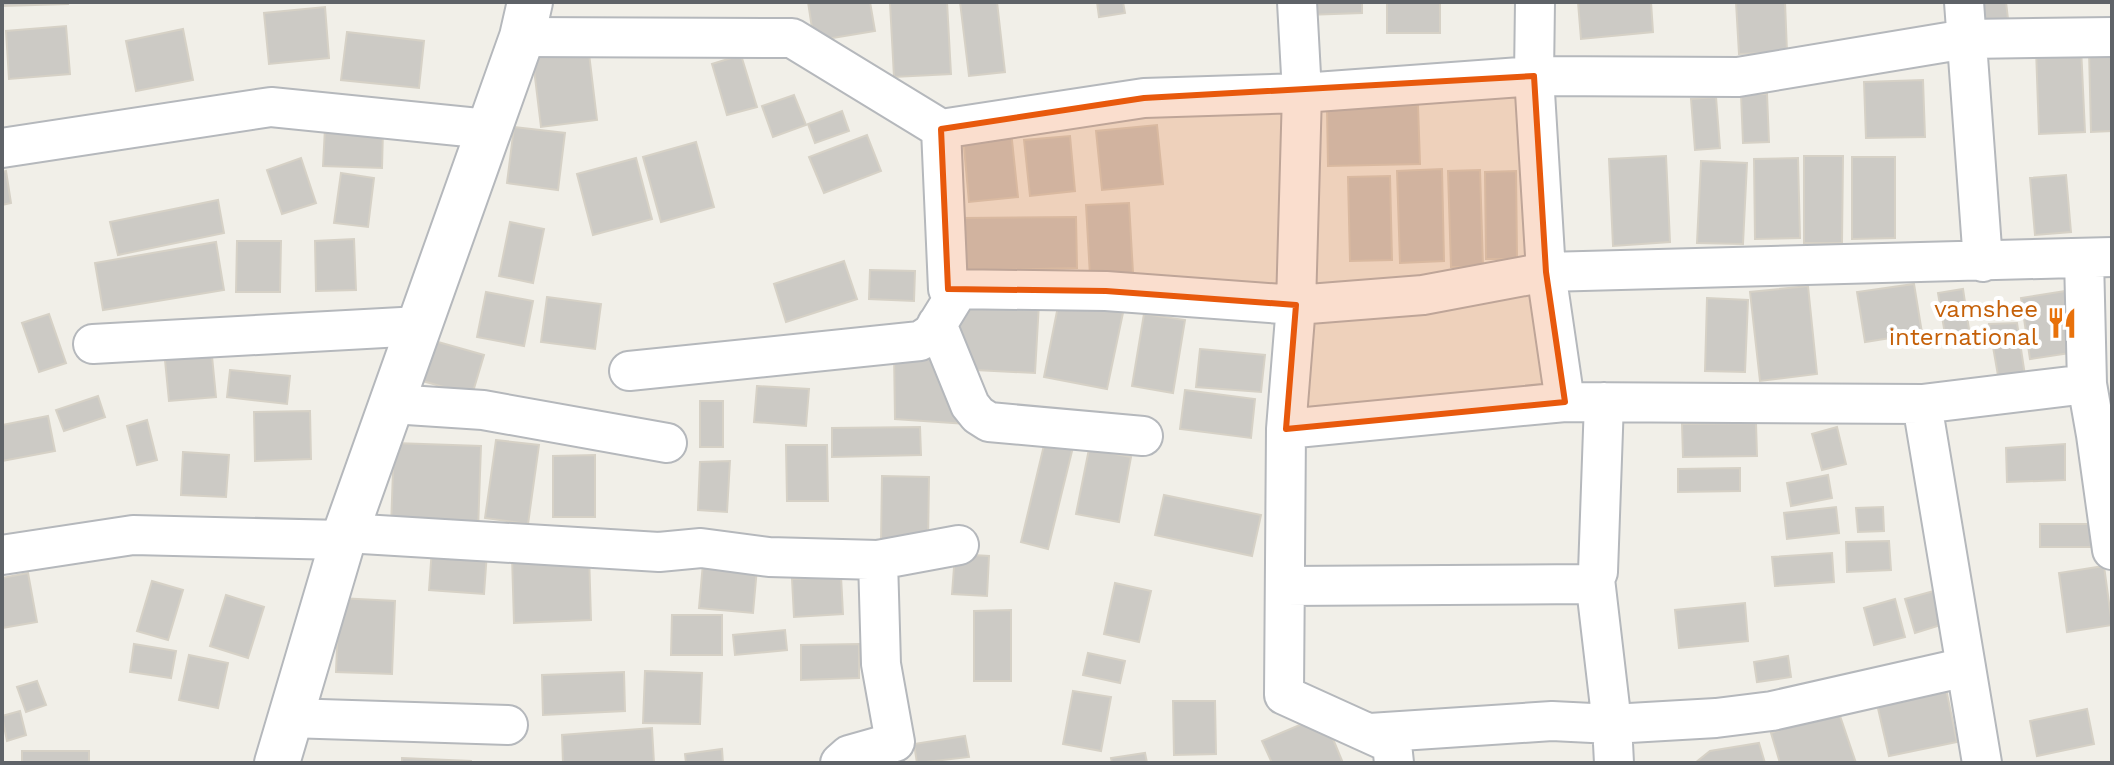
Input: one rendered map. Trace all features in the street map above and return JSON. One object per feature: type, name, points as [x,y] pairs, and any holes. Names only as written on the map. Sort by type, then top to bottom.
[{"type":"street","points":[[1297,2],[1302,93],[1296,305],[1286,429],[1284,695],[1392,744],[1394,763]]},
{"type":"street","points":[[1535,2],[1534,76],[1546,272],[1565,402]]},
{"type":"street","points":[[277,763],[345,536],[526,20],[792,38],[941,129],[1144,98],[1302,93],[1534,76],[1738,77],[1965,20],[2112,37]]},
{"type":"street","points":[[1965,20],[1983,262]]},
{"type":"street","points":[[2,148],[271,107],[488,129]]},
{"type":"street","points":[[941,129],[948,289],[1106,291],[1296,305],[1423,295],[1546,272],[2098,257],[2087,384],[2104,435],[2112,550]]},
{"type":"street","points":[[629,371],[920,341],[927,339],[959,289]]},
{"type":"street","points":[[937,324],[970,405],[989,422],[1143,436]]},
{"type":"street","points":[[93,344],[420,326]]},
{"type":"street","points":[[1286,429],[1565,402],[1922,404],[2087,384]]},
{"type":"street","points":[[1604,402],[1598,572],[1595,579],[1614,763]]},
{"type":"street","points":[[392,404],[483,410],[667,443]]},
{"type":"street","points":[[1922,404],[1982,763]]},
{"type":"street","points":[[2,555],[133,535],[345,536],[659,552],[701,548],[769,557],[878,560],[959,545]]},
{"type":"street","points":[[840,763],[849,755],[895,742],[881,664],[878,560]]},
{"type":"street","points":[[1285,586],[1581,585],[1595,579]]},
{"type":"street","points":[[1370,733],[1552,721],[1612,724],[1716,718],[1772,711],[1966,667]]},
{"type":"street","points":[[289,718],[508,725]]},
{"type":"highlighted area","points":[[1534,76],[1546,272],[1565,402],[1286,429],[1296,305],[1106,291],[948,289],[941,129],[1144,98]]},
{"type":"building","points":[[2,2],[68,2],[68,4],[2,6]]},
{"type":"building","points":[[808,2],[870,2],[875,31],[814,41]]},
{"type":"building","points":[[947,2],[951,74],[894,77],[890,3]]},
{"type":"building","points":[[960,2],[997,2],[1005,72],[969,76]]},
{"type":"building","points":[[1097,2],[1123,2],[1125,13],[1099,17]]},
{"type":"building","points":[[1305,2],[1362,2],[1362,13],[1306,15]]},
{"type":"building","points":[[1387,2],[1440,2],[1440,33],[1387,33]]},
{"type":"building","points":[[1578,2],[1651,2],[1653,32],[1581,39]]},
{"type":"building","points":[[1736,2],[1785,2],[1787,52],[1739,54]]},
{"type":"building","points":[[1982,2],[2006,2],[2008,19],[1984,21]]},
{"type":"building","points":[[325,7],[329,58],[269,64],[264,13]]},
{"type":"building","points":[[66,26],[70,74],[9,79],[6,31]]},
{"type":"building","points":[[183,29],[193,80],[136,91],[126,41]]},
{"type":"building","points":[[347,32],[424,41],[419,88],[341,80]]},
{"type":"building","points":[[587,37],[597,120],[541,127],[531,44]]},
{"type":"building","points":[[2081,47],[2085,132],[2039,134],[2036,49]]},
{"type":"building","points":[[2112,49],[2112,131],[2091,132],[2089,50]]},
{"type":"building","points":[[741,55],[757,107],[727,115],[712,64]]},
{"type":"building","points":[[1923,80],[1925,137],[1866,138],[1864,82]]},
{"type":"building","points":[[1741,94],[1767,94],[1769,142],[1743,143]]},
{"type":"building","points":[[794,95],[806,125],[773,137],[762,106]]},
{"type":"building","points":[[1716,97],[1720,148],[1695,150],[1691,99]]},
{"type":"building","points":[[1418,105],[1420,164],[1328,166],[1327,108]]},
{"type":"building","points":[[842,111],[849,131],[815,143],[808,124]]},
{"type":"building","points":[[1157,125],[1163,184],[1102,190],[1096,131]]},
{"type":"building","points":[[514,127],[565,133],[558,190],[507,183]]},
{"type":"building","points":[[325,128],[383,130],[382,168],[323,166]]},
{"type":"building","points":[[1011,131],[1018,197],[969,202],[963,136]]},
{"type":"building","points":[[867,135],[881,171],[824,193],[809,157]]},
{"type":"building","points":[[1070,136],[1075,191],[1030,196],[1024,140]]},
{"type":"building","points":[[696,142],[714,207],[661,222],[643,157]]},
{"type":"building","points":[[1666,156],[1670,242],[1613,246],[1609,159]]},
{"type":"building","points":[[1804,156],[1843,156],[1842,243],[1804,243]]},
{"type":"building","points":[[1852,157],[1895,157],[1895,238],[1852,239]]},
{"type":"building","points":[[301,158],[316,203],[282,214],[267,170]]},
{"type":"building","points":[[636,158],[652,219],[593,235],[577,174]]},
{"type":"building","points":[[1798,158],[1800,238],[1755,239],[1754,159]]},
{"type":"building","points":[[1701,161],[1747,163],[1743,244],[1697,243]]},
{"type":"building","points":[[1442,169],[1444,261],[1400,263],[1397,171]]},
{"type":"building","points":[[1480,170],[1483,267],[1451,267],[1448,171]]},
{"type":"building","points":[[6,171],[11,203],[2,205],[2,172]]},
{"type":"building","points":[[1516,171],[1517,259],[1486,259],[1485,172]]},
{"type":"building","points":[[341,173],[374,178],[368,227],[334,223]]},
{"type":"building","points":[[2066,175],[2071,232],[2035,235],[2030,178]]},
{"type":"building","points":[[1390,176],[1392,260],[1350,261],[1348,177]]},
{"type":"building","points":[[218,200],[224,233],[118,255],[110,222]]},
{"type":"building","points":[[1129,203],[1133,273],[1090,276],[1086,205]]},
{"type":"building","points":[[1076,217],[1077,268],[964,271],[963,218]]},
{"type":"building","points":[[510,222],[544,229],[533,283],[499,276]]},
{"type":"building","points":[[354,239],[356,290],[316,291],[315,241]]},
{"type":"building","points":[[237,241],[281,241],[280,292],[236,292]]},
{"type":"building","points":[[216,242],[224,290],[103,310],[95,263]]},
{"type":"building","points":[[844,261],[857,299],[786,322],[774,284]]},
{"type":"building","points":[[870,270],[915,271],[914,301],[869,299]]},
{"type":"building","points":[[1914,284],[1922,333],[1865,342],[1857,292]]},
{"type":"building","points":[[1808,286],[1817,374],[1760,381],[1750,292]]},
{"type":"building","points":[[1963,289],[1971,343],[1947,346],[1938,293]]},
{"type":"building","points":[[2072,290],[2077,352],[2030,359],[2021,298]]},
{"type":"building","points":[[486,292],[533,301],[524,346],[477,337]]},
{"type":"building","points":[[1060,296],[1124,308],[1107,389],[1044,377]]},
{"type":"building","points":[[547,297],[601,304],[595,349],[541,342]]},
{"type":"building","points":[[1707,298],[1748,300],[1745,372],[1705,371]]},
{"type":"building","points":[[961,300],[1039,303],[1035,373],[957,369]]},
{"type":"building","points":[[49,314],[66,363],[39,372],[22,323]]},
{"type":"building","points":[[1144,314],[1185,320],[1173,393],[1132,386]]},
{"type":"building","points":[[2017,323],[2026,382],[1999,381],[1989,324]]},
{"type":"building","points":[[431,340],[484,355],[472,395],[419,380]]},
{"type":"building","points":[[211,346],[216,397],[169,401],[164,350]]},
{"type":"building","points":[[1200,349],[1265,355],[1261,392],[1196,387]]},
{"type":"building","points":[[894,352],[945,356],[966,424],[895,419]]},
{"type":"building","points":[[230,370],[290,376],[287,404],[227,397]]},
{"type":"building","points":[[757,386],[809,389],[806,426],[754,422]]},
{"type":"building","points":[[1185,390],[1255,399],[1251,438],[1180,429]]},
{"type":"building","points":[[98,396],[105,417],[64,431],[56,410]]},
{"type":"building","points":[[700,401],[723,401],[723,447],[700,447]]},
{"type":"building","points":[[310,411],[311,459],[255,461],[254,412]]},
{"type":"building","points":[[48,416],[55,451],[2,461],[2,425]]},
{"type":"building","points":[[147,420],[157,460],[137,465],[127,426]]},
{"type":"building","points":[[1756,423],[1757,456],[1683,457],[1682,424]]},
{"type":"building","points":[[920,427],[921,455],[832,457],[832,428]]},
{"type":"building","points":[[1837,427],[1846,464],[1822,470],[1812,434]]},
{"type":"building","points":[[496,440],[539,445],[528,524],[485,518]]},
{"type":"building","points":[[1045,441],[1073,447],[1048,549],[1021,542]]},
{"type":"building","points":[[394,443],[481,446],[478,530],[391,527]]},
{"type":"building","points":[[2065,444],[2065,480],[2007,482],[2006,448]]},
{"type":"building","points":[[786,445],[827,445],[828,501],[787,501]]},
{"type":"building","points":[[1089,449],[1131,457],[1119,522],[1076,514]]},
{"type":"building","points":[[183,452],[229,455],[226,497],[181,495]]},
{"type":"building","points":[[595,455],[595,517],[553,517],[553,456]]},
{"type":"building","points":[[730,461],[727,512],[698,510],[700,462]]},
{"type":"building","points":[[1740,468],[1740,491],[1678,492],[1678,469]]},
{"type":"building","points":[[1828,475],[1832,498],[1791,506],[1787,483]]},
{"type":"building","points":[[882,476],[929,477],[928,542],[881,542]]},
{"type":"building","points":[[1164,495],[1261,515],[1252,556],[1155,535]]},
{"type":"building","points":[[1836,507],[1839,533],[1787,539],[1784,513]]},
{"type":"building","points":[[1883,507],[1884,531],[1858,532],[1856,508]]},
{"type":"building","points":[[2040,524],[2092,524],[2091,547],[2040,547]]},
{"type":"building","points":[[1889,541],[1891,570],[1847,572],[1846,542]]},
{"type":"building","points":[[432,548],[487,552],[484,594],[429,590]]},
{"type":"building","points":[[589,553],[591,620],[514,623],[512,556]]},
{"type":"building","points":[[1832,553],[1834,582],[1775,586],[1772,557]]},
{"type":"building","points":[[955,554],[989,556],[987,596],[952,594]]},
{"type":"building","points":[[703,563],[757,568],[753,613],[699,608]]},
{"type":"building","points":[[2104,566],[2112,625],[2067,632],[2059,573]]},
{"type":"building","points":[[28,573],[37,622],[2,628],[2,578]]},
{"type":"building","points":[[841,576],[843,614],[794,617],[792,579]]},
{"type":"building","points":[[152,581],[183,590],[168,640],[137,631]]},
{"type":"building","points":[[1115,583],[1151,591],[1139,642],[1104,634]]},
{"type":"building","points":[[1941,589],[1950,622],[1915,633],[1905,599]]},
{"type":"building","points":[[226,595],[264,607],[248,658],[210,646]]},
{"type":"building","points":[[339,598],[395,601],[392,674],[336,672]]},
{"type":"building","points":[[1895,599],[1905,637],[1874,645],[1864,608]]},
{"type":"building","points":[[1745,603],[1748,641],[1679,648],[1675,610]]},
{"type":"building","points":[[1011,610],[1011,681],[974,681],[974,611]]},
{"type":"building","points":[[672,615],[722,615],[722,655],[671,655]]},
{"type":"building","points":[[785,630],[787,650],[735,655],[733,635]]},
{"type":"building","points":[[134,644],[176,651],[171,678],[130,672]]},
{"type":"building","points":[[859,644],[859,678],[801,680],[801,645]]},
{"type":"building","points":[[1088,653],[1125,661],[1120,683],[1083,675]]},
{"type":"building","points":[[189,655],[228,663],[218,708],[179,700]]},
{"type":"building","points":[[1788,656],[1791,677],[1757,682],[1754,662]]},
{"type":"building","points":[[645,671],[702,673],[700,724],[643,723]]},
{"type":"building","points":[[624,672],[625,711],[543,715],[542,675]]},
{"type":"building","points":[[37,681],[46,705],[26,712],[17,687]]},
{"type":"building","points":[[1946,689],[1957,742],[1889,756],[1877,704]]},
{"type":"building","points":[[1073,691],[1111,697],[1101,751],[1063,744]]},
{"type":"building","points":[[1173,701],[1215,701],[1216,754],[1174,755]]},
{"type":"building","points":[[2087,709],[2094,744],[2037,756],[2030,721]]},
{"type":"building","points":[[1838,710],[1856,763],[1780,763],[1771,733]]},
{"type":"building","points":[[20,711],[26,735],[7,741],[2,716]]},
{"type":"building","points":[[1323,715],[1343,763],[1272,763],[1262,741]]},
{"type":"building","points":[[652,728],[654,763],[563,763],[562,735]]},
{"type":"building","points":[[965,736],[969,757],[917,763],[914,744]]},
{"type":"building","points":[[1759,743],[1765,763],[1695,763],[1710,751]]},
{"type":"building","points":[[722,749],[723,763],[686,763],[685,754]]},
{"type":"building","points":[[22,751],[89,751],[89,763],[22,763]]},
{"type":"building","points":[[1145,753],[1147,763],[1112,763],[1111,758]]},
{"type":"building","points":[[402,758],[471,761],[471,763],[402,763]]},
{"type":"place","name":"vamshee international","points":[[2062,323]]}]
